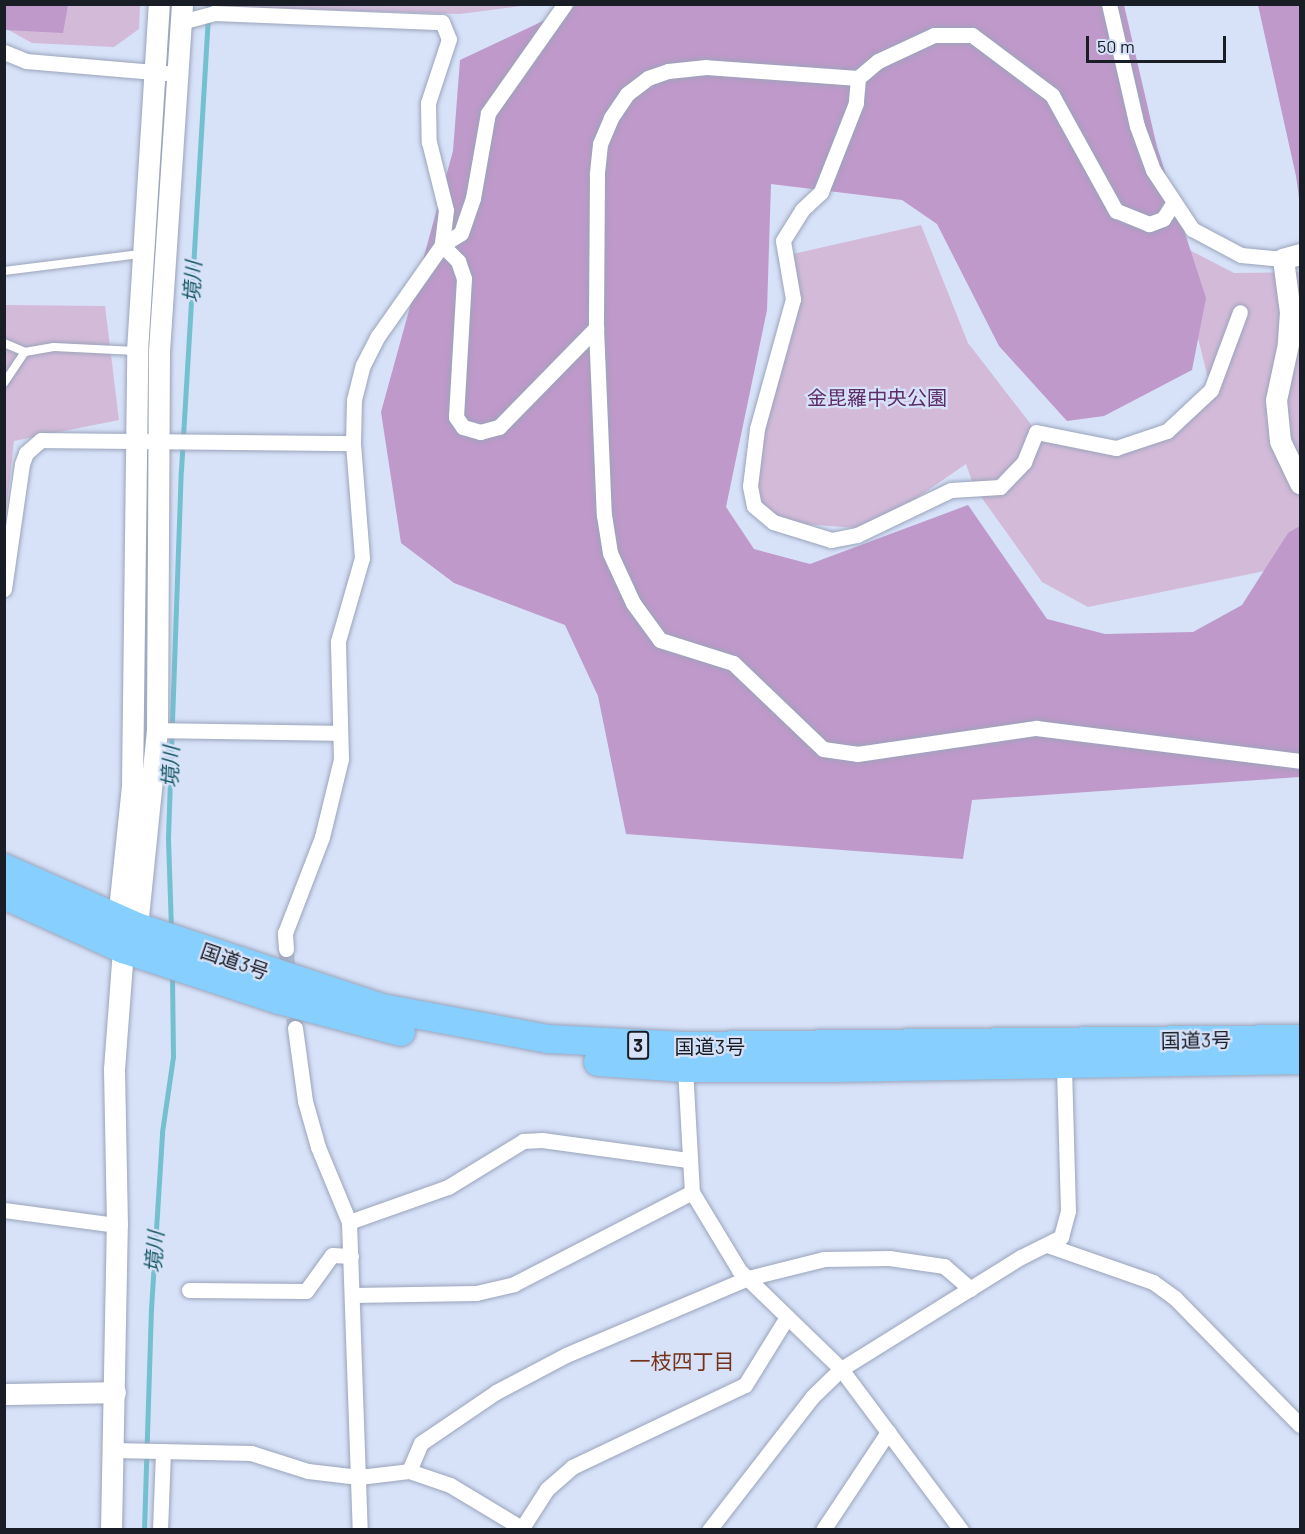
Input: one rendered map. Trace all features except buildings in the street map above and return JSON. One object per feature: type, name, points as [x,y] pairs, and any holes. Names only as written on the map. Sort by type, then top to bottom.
[{"type":"highway","name":"国道3号","points":[[4,868],[126,931],[279,1000],[394,1031],[578,1061],[685,1068],[1300,1060]]},
{"type":"highway","name":"国道3号","points":[[4,895],[382,1008],[548,1039],[684,1046],[1300,1039]]},
{"type":"street","points":[[111,1530],[117,1225],[114,1069],[126,931],[133,765],[137,351],[159,4]]},
{"type":"street","points":[[286,949],[285,933],[322,837],[341,759],[338,641],[362,558],[354,443],[354,400],[363,365],[442,245],[461,233],[473,198],[481,136],[488,113],[565,4]]},
{"type":"street","points":[[1109,4],[1137,126],[1153,170],[1192,229],[1241,255],[1292,256],[1288,344],[1276,400],[1280,441],[1300,483]]},
{"type":"street","points":[[126,931],[157,730],[159,351],[181,13],[442,22],[449,39],[428,103],[429,142],[446,210],[442,245]]},
{"type":"street","points":[[1174,202],[1163,219],[1149,224],[1116,211],[1052,95],[972,35],[934,35],[878,61],[858,78],[706,67],[668,71],[648,78],[627,94],[600,144],[596,328],[604,514],[610,553],[633,603],[660,640],[733,663],[823,750],[857,754],[1036,728],[1300,762]]},
{"type":"street","points":[[4,52],[26,61],[176,75]]},
{"type":"street","points":[[858,78],[856,102],[820,192],[802,210],[783,241],[793,299],[757,429],[750,486],[754,506],[773,522],[831,540],[857,535],[951,490],[1000,487],[1024,462],[1036,432],[1116,448],[1167,431],[1211,390],[1240,312]]},
{"type":"street","points":[[442,245],[458,261],[464,278],[456,417],[463,428],[480,432],[499,426],[596,328]]},
{"type":"street","points":[[4,589],[26,453],[41,440],[354,443]]},
{"type":"street","points":[[157,730],[340,733]]},
{"type":"street","points":[[295,1028],[305,1101],[318,1147],[350,1222],[360,1530]]},
{"type":"street","points":[[709,1530],[812,1397],[842,1369],[970,1289],[1061,1237],[1068,1211],[1064,1064]]},
{"type":"street","points":[[685,1068],[688,1160],[692,1192],[748,1278],[842,1369],[961,1530]]},
{"type":"street","points":[[350,1222],[448,1187],[523,1141],[542,1140],[688,1160]]},
{"type":"street","points":[[352,1295],[476,1293],[514,1284],[692,1192]]},
{"type":"street","points":[[4,1210],[117,1225]]},
{"type":"street","points":[[1047,1245],[1153,1282],[1175,1298],[1293,1410],[1300,1425]]},
{"type":"street","points":[[189,1290],[306,1291],[332,1255],[351,1256]]},
{"type":"street","points":[[409,1471],[421,1443],[496,1392],[566,1355],[748,1278],[824,1259],[889,1258],[944,1266],[970,1289]]},
{"type":"street","points":[[114,1450],[251,1453],[308,1471],[359,1477],[409,1471],[450,1485],[523,1529],[547,1489],[572,1467],[745,1385],[787,1317]]},
{"type":"street","points":[[4,1394],[115,1392]]},
{"type":"street","points":[[824,1530],[888,1432]]},
{"type":"street","points":[[160,1530],[163,1451]]},
{"type":"lane","points":[[4,271],[165,250]]},
{"type":"lane","points":[[4,343],[25,352],[54,347],[159,351]]},
{"type":"lane","points":[[4,383],[25,352]]},
{"type":"green space","points":[[5,5],[140,5],[139,29],[114,47],[32,43],[5,28]]},
{"type":"green space","points":[[160,5],[529,5],[460,14]]},
{"type":"green space","name":"金毘羅中央公園","points":[[921,225],[968,343],[1036,431],[1116,448],[1167,431],[1211,390],[1174,242],[1234,273],[1300,272],[1300,560],[1274,569],[1088,607],[1042,582],[974,487],[966,464],[872,529],[773,522],[750,486],[793,300],[784,256]]},
{"type":"green space","points":[[5,305],[105,306],[119,420],[14,441],[5,522]]},
{"type":"shaded area","points":[[4,5],[68,5],[63,33],[5,30]]},
{"type":"shaded area","points":[[577,5],[1124,5],[1157,147],[1206,298],[1192,370],[1104,416],[1067,421],[999,346],[937,224],[902,200],[771,184],[767,310],[726,507],[754,549],[810,564],[968,505],[1047,619],[1105,634],[1193,632],[1242,605],[1288,533],[1300,526],[1300,777],[972,800],[963,859],[626,834],[598,696],[565,625],[454,583],[401,543],[381,412],[453,151],[460,60]]},
{"type":"shaded area","points":[[1258,5],[1300,5],[1300,205],[1296,176]]},
{"type":"waterway","name":"境川","points":[[171,929],[168,837],[181,470],[209,4]]},
{"type":"waterway","name":"境川","points":[[144,1530],[151,1309],[162,1132],[173,1057],[172,974]]},
{"type":"tunnel","points":[[286,949],[295,1028]]},
{"type":"district","name":"一枝四丁目","points":[[682,1361]]}]
